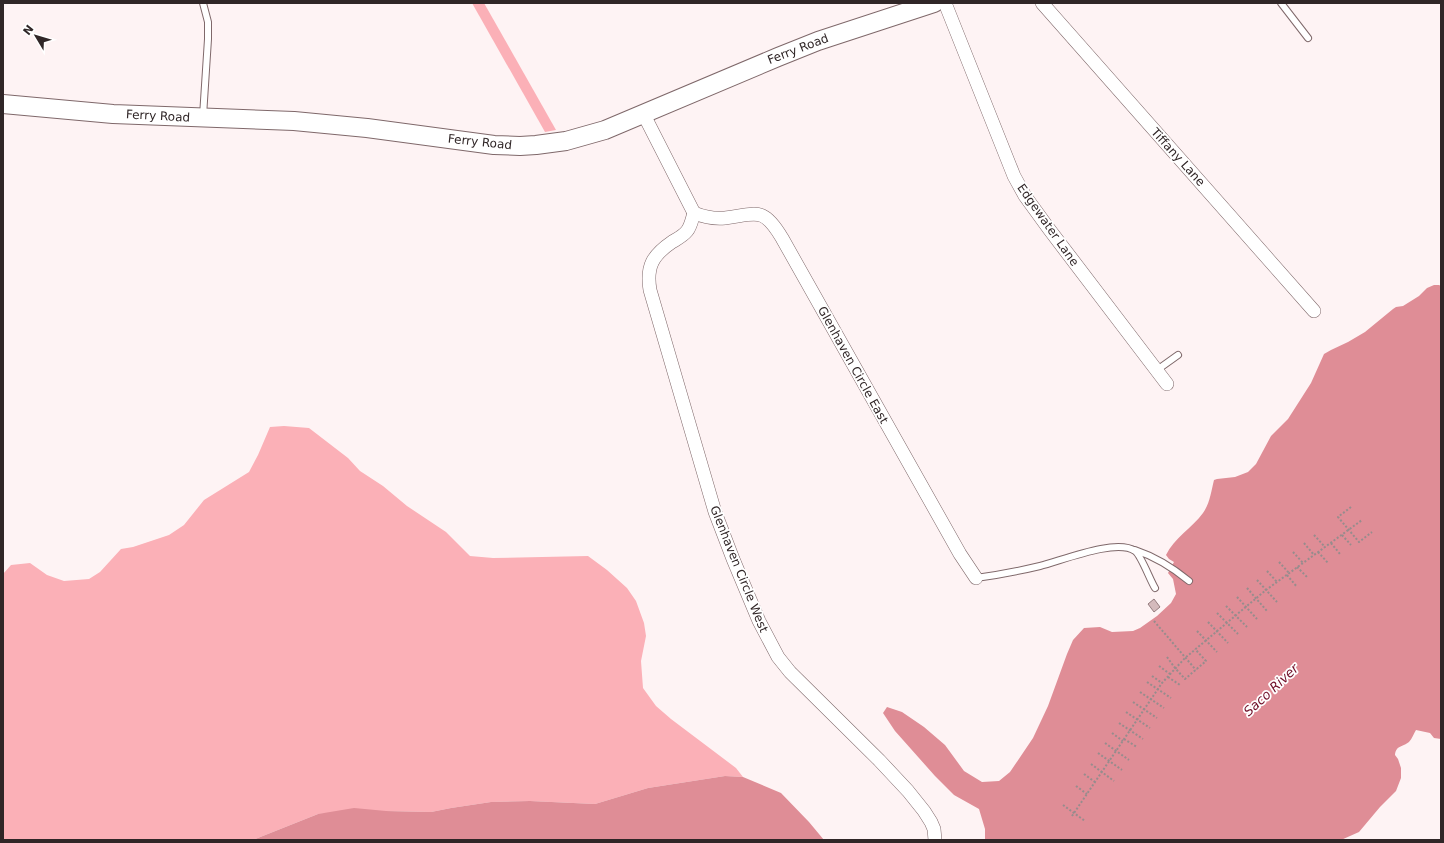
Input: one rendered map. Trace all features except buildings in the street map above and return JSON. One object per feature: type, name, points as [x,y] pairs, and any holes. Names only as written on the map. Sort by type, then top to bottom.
[{"type":"main road","name":"Ferry Road","points":[[3,104],[94,113],[294,121],[367,128],[494,145],[536,145],[580,138],[605,130],[811,44],[854,28],[934,3]]},
{"type":"street","name":"Edgewater Lane","points":[[945,3],[1019,187],[1031,206],[1167,384]]},
{"type":"street","name":"Tiffany Lane","points":[[1042,3],[1314,311]]},
{"type":"street","points":[[644,115],[694,213]]},
{"type":"street","name":"Glenhaven Circle East","points":[[694,213],[713,218],[755,213],[766,217],[773,224],[960,554],[976,578]]},
{"type":"street","name":"Glenhaven Circle West","points":[[694,213],[688,230],[663,248],[652,260],[648,273],[648,280],[714,512],[759,621],[782,663],[908,791],[931,822],[934,829],[935,840]]},
{"type":"lane","points":[[202,118],[208,39],[208,22],[203,3]]},
{"type":"lane","points":[[1281,3],[1308,38]]},
{"type":"lane","points":[[1157,370],[1178,355]]},
{"type":"lane","points":[[976,578],[1040,566],[1104,548],[1118,547],[1133,550],[1158,559],[1172,567],[1190,581]]},
{"type":"lane","points":[[1133,550],[1139,554],[1155,588]]},
{"type":"path","points":[[1351,507],[1338,517],[1359,542],[1372,532]]},
{"type":"path","points":[[1072,816],[1162,683],[1175,668],[1195,649],[1266,590],[1362,520]]},
{"type":"path","points":[[1314,535],[1325,547]]},
{"type":"path","points":[[1342,535],[1351,545]]},
{"type":"path","points":[[1304,543],[1314,555]]},
{"type":"path","points":[[1331,543],[1340,554]]},
{"type":"path","points":[[1293,552],[1303,563]]},
{"type":"path","points":[[1318,552],[1328,563]]},
{"type":"path","points":[[1279,562],[1297,587]]},
{"type":"path","points":[[1298,567],[1308,578]]},
{"type":"path","points":[[1268,571],[1277,582]]},
{"type":"path","points":[[1257,580],[1277,602]]},
{"type":"path","points":[[1247,588],[1266,611]]},
{"type":"path","points":[[1237,597],[1257,619]]},
{"type":"path","points":[[1226,606],[1247,627]]},
{"type":"path","points":[[1217,613],[1238,634]]},
{"type":"path","points":[[1154,621],[1196,670]]},
{"type":"path","points":[[1208,622],[1228,643]]},
{"type":"path","points":[[1197,631],[1216,652]]},
{"type":"path","points":[[1167,658],[1185,679],[1206,662],[1195,649]]},
{"type":"path","points":[[1159,666],[1180,685]]},
{"type":"path","points":[[1152,676],[1162,683]]},
{"type":"path","points":[[1146,682],[1171,698]]},
{"type":"path","points":[[1140,692],[1164,708]]},
{"type":"path","points":[[1133,702],[1157,718]]},
{"type":"path","points":[[1126,712],[1150,728]]},
{"type":"path","points":[[1118,723],[1143,739]]},
{"type":"path","points":[[1112,733],[1137,747]]},
{"type":"path","points":[[1105,743],[1129,760]]},
{"type":"path","points":[[1098,753],[1122,770]]},
{"type":"path","points":[[1091,764],[1114,781]]},
{"type":"path","points":[[1084,774],[1095,782]]},
{"type":"path","points":[[1076,786],[1087,794]]},
{"type":"path","points":[[1063,805],[1085,821]]},
{"type":"shaded area","points":[[472,3],[484,3],[556,130],[545,132]]},
{"type":"shaded area","points":[[284,426],[309,428],[348,458],[360,471],[383,486],[407,506],[446,532],[470,556],[493,558],[588,556],[607,570],[627,588],[636,601],[644,623],[646,636],[641,661],[643,688],[656,706],[736,768],[743,777],[725,776],[648,788],[595,804],[530,801],[491,802],[431,812],[386,811],[318,814],[253,840],[3,840],[3,574],[11,565],[30,563],[47,575],[64,581],[89,579],[100,572],[121,549],[133,547],[169,535],[184,525],[204,500],[249,472],[270,427]]},
{"type":"water","name":"Saco River","points":[[1434,285],[1441,286],[1441,739],[1434,738],[1430,733],[1416,730],[1407,744],[1397,749],[1395,755],[1401,768],[1401,778],[1396,791],[1359,832],[1341,840],[985,840],[985,829],[979,809],[954,795],[935,776],[895,731],[883,713],[887,707],[902,712],[924,727],[945,745],[964,771],[982,782],[999,781],[1010,772],[1033,738],[1048,706],[1073,640],[1084,628],[1100,627],[1112,632],[1133,631],[1157,616],[1171,603],[1176,594],[1173,579],[1168,573],[1174,562],[1166,555],[1178,538],[1194,524],[1203,513],[1209,501],[1214,480],[1235,477],[1248,472],[1256,464],[1271,436],[1288,419],[1311,383],[1324,354],[1365,332],[1393,309],[1403,306],[1419,296],[1427,288]]},
{"type":"water","points":[[725,776],[743,777],[781,793],[824,840],[253,840],[318,814],[354,808],[386,811],[431,812],[491,802],[530,801],[595,804],[648,788]]}]
